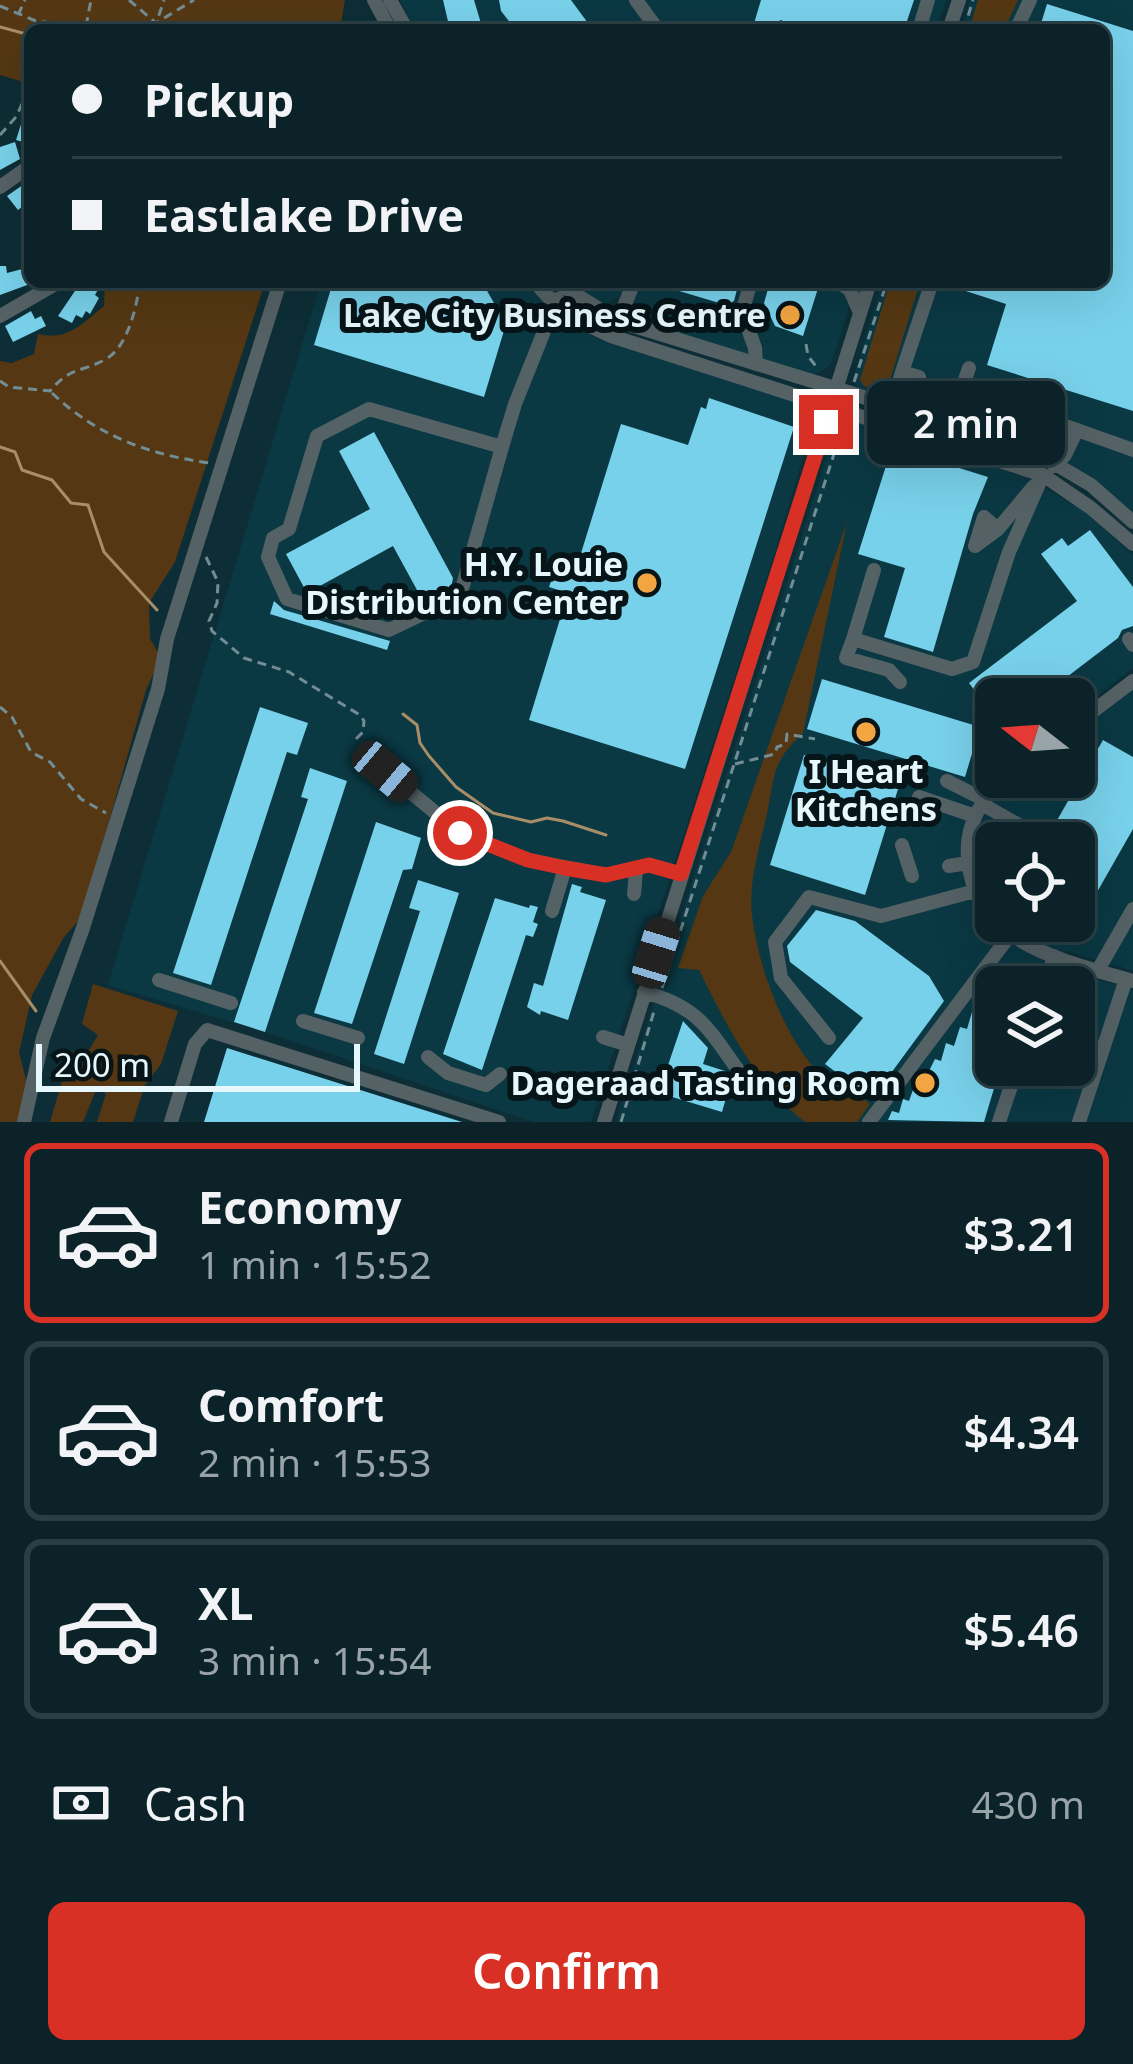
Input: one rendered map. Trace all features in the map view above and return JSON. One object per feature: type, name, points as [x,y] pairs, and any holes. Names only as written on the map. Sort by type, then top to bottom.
[{"type":"street","points":[[0,316],[49,288]]},
{"type":"street","points":[[24,1122],[43,1038],[158,689],[183,585],[200,544],[278,288]]},
{"type":"street","points":[[540,288],[577,320],[837,388],[1057,463],[1133,521]]},
{"type":"street","points":[[502,448],[369,409],[317,436],[289,529],[273,538],[268,556],[287,599],[389,630],[460,596],[502,448],[558,288]]},
{"type":"street","points":[[563,288],[615,329],[1043,475],[1133,544]]},
{"type":"street","points":[[615,329],[632,288]]},
{"type":"street","points":[[749,288],[742,312],[756,364]]},
{"type":"street","points":[[839,288],[850,290],[860,313]]},
{"type":"street","points":[[604,1122],[628,1045],[652,994],[681,874],[868,288]]},
{"type":"street","points":[[892,406],[930,288]]},
{"type":"street","points":[[969,368],[968,394],[1133,450]]},
{"type":"street","points":[[902,372],[919,377]]},
{"type":"street","points":[[998,529],[1057,463],[1077,430]]},
{"type":"street","points":[[853,639],[952,669],[973,662],[1043,475]]},
{"type":"street","points":[[874,570],[846,658],[889,670],[900,682]]},
{"type":"street","points":[[1095,710],[1133,681]]},
{"type":"street","points":[[385,771],[460,833],[528,860],[606,875],[649,865],[681,874]]},
{"type":"street","points":[[947,782],[1012,822]]},
{"type":"street","points":[[915,809],[919,796],[981,807]]},
{"type":"street","points":[[830,1038],[781,978],[775,942],[809,897],[881,916],[928,910],[975,891],[968,863],[981,807],[989,798]]},
{"type":"street","points":[[902,845],[912,876]]},
{"type":"street","points":[[949,866],[968,863]]},
{"type":"street","points":[[552,911],[565,868]]},
{"type":"street","points":[[634,894],[636,870]]},
{"type":"street","points":[[1098,970],[1133,908]]},
{"type":"street","points":[[869,1122],[1005,942]]},
{"type":"street","points":[[1025,942],[1130,980],[1079,1122]]},
{"type":"street","points":[[1051,966],[1054,956]]},
{"type":"street","points":[[159,980],[231,1003]]},
{"type":"street","points":[[652,994],[695,1012],[744,1078]]},
{"type":"street","points":[[303,1021],[358,1039]]},
{"type":"street","points":[[170,1122],[195,1043],[207,1030],[499,1122]]},
{"type":"street","points":[[603,1037],[628,1045]]},
{"type":"street","points":[[428,1057],[448,1073],[486,1084],[500,1074]]},
{"type":"street","points":[[999,1122],[1011,1086]]},
{"type":"path","points":[[18,16],[25,0]]},
{"type":"path","points":[[129,0],[156,23]]},
{"type":"path","points":[[156,23],[164,0]]},
{"type":"path","points":[[156,23],[194,0]]},
{"type":"path","points":[[0,6],[18,16],[72,24]]},
{"type":"path","points":[[0,135],[24,100]]},
{"type":"path","points":[[50,392],[64,374],[109,358],[124,338],[138,288]]},
{"type":"path","points":[[854,382],[885,288]]},
{"type":"path","points":[[806,344],[808,356],[820,371]]},
{"type":"path","points":[[0,381],[9,387],[50,392],[93,426],[132,446],[224,465]]},
{"type":"path","points":[[621,1122],[652,994],[733,764],[842,423]]},
{"type":"path","points":[[200,544],[218,582],[217,603],[209,621],[212,631],[244,658],[289,672],[360,715],[363,732],[353,742]]},
{"type":"path","points":[[0,707],[12,717],[31,752],[50,762],[81,799],[115,819]]},
{"type":"path","points":[[733,764],[775,754],[786,743],[787,734],[815,739]]},
{"type":"shaded area","points":[[0,0],[345,0],[341,24],[24,24],[24,82],[0,75]]},
{"type":"shaded area","points":[[400,0],[946,0],[938,24],[412,24]]},
{"type":"shaded area","points":[[970,0],[1133,0],[1133,512],[1095,481],[859,389],[853,378],[880,288],[1110,288],[1110,24],[963,24]]},
{"type":"shaded area","points":[[978,0],[1018,0],[1007,24],[971,24]]},
{"type":"shaded area","points":[[105,288],[263,288],[175,562],[149,603],[150,639],[161,657],[146,690],[82,917],[64,937],[32,995],[19,1053],[28,1087],[17,1122],[0,1122],[0,361],[12,363],[34,354],[38,334],[66,333],[104,306]]},
{"type":"shaded area","points":[[319,288],[532,288],[572,325],[600,340],[795,402],[810,417],[810,432],[776,549],[591,1122],[533,1122],[108,985]]},
{"type":"shaded area","points":[[577,288],[855,288],[832,361],[813,375],[649,324],[637,308],[616,298],[605,305]]},
{"type":"shaded area","points":[[888,288],[918,288],[886,393],[860,380]]},
{"type":"shaded area","points":[[854,421],[1022,475],[1082,509],[1133,555],[1133,668],[1095,697],[1095,678],[975,678],[975,798],[1095,798],[1095,719],[1133,690],[1133,971],[1067,951],[1063,966],[975,966],[975,1086],[1095,1086],[1095,978],[1133,990],[1133,1122],[616,1122],[835,431]]},
{"type":"shaded area","points":[[847,522],[803,733],[776,769],[752,890],[761,960],[787,1026],[826,1082],[837,1078],[870,1104],[857,1122],[805,1122],[757,1072],[699,970],[678,968],[703,896],[731,852]]},
{"type":"shaded area","points":[[93,984],[178,1011],[161,1064],[145,1085],[133,1122],[97,1122],[106,1094],[97,1087],[83,1122],[50,1122],[71,1051],[85,1057],[98,1035],[82,1024]]},
{"type":"building","points":[[443,0],[474,0],[481,24],[449,24]]},
{"type":"building","points":[[499,0],[571,0],[589,24],[511,24]]},
{"type":"building","points":[[761,0],[914,0],[906,24],[780,20],[778,24],[754,24]]},
{"type":"building","points":[[1047,4],[1133,31],[1133,411],[987,365],[1006,304],[956,288],[1110,288],[1110,24],[1041,24]]},
{"type":"building","points":[[24,115],[24,142],[16,140]]},
{"type":"building","points":[[15,142],[20,159],[0,170],[0,147]]},
{"type":"building","points":[[24,184],[24,207],[18,210],[7,196]]},
{"type":"building","points":[[0,266],[6,266],[7,273],[24,269],[24,286],[0,295]]},
{"type":"building","points":[[77,288],[99,288],[90,314],[76,315],[72,323],[58,316]]},
{"type":"building","points":[[331,288],[485,288],[506,324],[484,397],[314,345]]},
{"type":"building","points":[[669,288],[737,288],[734,301],[726,305]]},
{"type":"building","name":"Lake City Business Centre","points":[[768,288],[818,288],[803,336],[775,326],[764,303]]},
{"type":"building","points":[[31,311],[46,326],[13,342],[5,326]]},
{"type":"building","name":"H.Y. Louie Distribution Center","points":[[709,398],[794,427],[685,769],[529,720],[568,593],[549,587],[554,573],[573,579],[621,424],[688,445],[701,407],[706,409]]},
{"type":"building","points":[[374,432],[453,578],[451,588],[423,601],[393,546],[307,593],[286,554],[370,509],[339,451]]},
{"type":"building","points":[[892,447],[988,477],[933,652],[884,637],[905,568],[858,554]]},
{"type":"building","points":[[1090,530],[1133,587],[1133,626],[1066,678],[976,678],[1077,601],[1041,554],[1062,538],[1068,546]]},
{"type":"building","points":[[274,601],[284,610],[390,641],[387,650],[270,614]]},
{"type":"building","points":[[822,679],[975,725],[975,744],[965,777],[807,729]]},
{"type":"building","points":[[260,707],[308,723],[297,755],[287,752],[211,985],[173,973]]},
{"type":"building","points":[[1103,740],[1133,757],[1133,829],[1095,896],[1095,822],[1056,822],[1070,798],[1095,798],[1095,754]]},
{"type":"building","points":[[804,755],[899,786],[865,895],[770,865]]},
{"type":"building","points":[[310,768],[347,781],[265,1032],[234,1022],[308,799],[301,797]]},
{"type":"building","points":[[376,822],[421,838],[412,869],[403,870],[352,1024],[314,1013]]},
{"type":"building","points":[[418,880],[459,893],[404,1064],[374,1054],[420,911],[409,908]]},
{"type":"building","points":[[572,884],[582,887],[580,892],[606,900],[568,1020],[541,1011],[540,1015],[527,1007],[534,983],[543,986]]},
{"type":"building","points":[[495,898],[538,907],[533,922],[538,924],[533,937],[526,935],[482,1070],[443,1054]]},
{"type":"building","points":[[816,910],[855,921],[929,976],[944,1001],[872,1099],[825,1064],[863,1018],[790,962],[787,946]]},
{"type":"building","points":[[972,1012],[975,1086],[995,1086],[984,1122],[888,1120],[892,1111],[899,1113],[903,1099],[909,1101],[914,1087],[920,1089],[935,1059],[941,1061],[946,1043],[954,1046]]},
{"type":"building","points":[[683,1021],[708,1048],[703,1064],[725,1071],[740,1088],[738,1095],[728,1091],[722,1112],[669,1096],[671,1089],[661,1086]]},
{"type":"building","points":[[227,1048],[462,1122],[204,1122]]},
{"type":"waterway","points":[[0,27],[24,33]]},
{"type":"waterway","points":[[0,447],[15,452],[22,470],[52,480],[71,503],[88,505],[104,552],[157,610]]},
{"type":"waterway","points":[[403,714],[417,725],[420,743],[456,787],[493,813],[531,822],[563,821],[606,835]]},
{"type":"waterway","points":[[0,961],[36,1011]]},
{"type":"place","name":"Lake City Business Centre","points":[[790,315]]},
{"type":"place","name":"H.Y. Louie Distribution Center","points":[[647,583]]},
{"type":"place","name":"I Heart Kitchens","points":[[866,732]]},
{"type":"place","name":"Dageraad Tasting Room","points":[[925,1083]]},
{"type":"route","points":[[460,833],[528,860],[565,868],[606,875],[649,865],[681,874],[826,422]]}]
